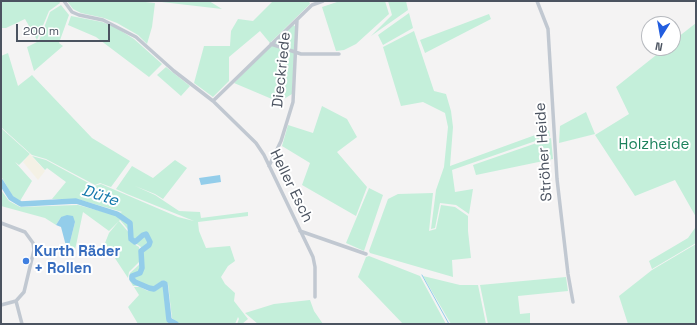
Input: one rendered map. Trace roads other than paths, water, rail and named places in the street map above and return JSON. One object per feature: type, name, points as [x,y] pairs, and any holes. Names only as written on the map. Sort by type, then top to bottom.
[{"type":"street","name":"Heller Esch","points":[[64,1],[72,12],[103,20],[136,37],[174,71],[213,101],[256,143],[269,166],[313,256],[315,267],[315,297]]},
{"type":"street","points":[[213,101],[312,5],[322,1]]},
{"type":"street","name":"Ströher Heide","points":[[537,1],[548,29],[557,179],[568,274],[573,302]]},
{"type":"street","name":"Dieckriede","points":[[269,166],[279,147],[293,102],[297,20]]},
{"type":"street","points":[[271,44],[296,53],[339,54]]},
{"type":"street","points":[[1,223],[25,232],[33,243],[34,258],[24,292],[16,302],[1,305]]},
{"type":"street","points":[[300,231],[366,254]]},
{"type":"street","points":[[16,302],[22,324]]},
{"type":"water","points":[[220,175],[221,182],[201,185],[199,178]]},
{"type":"water","points":[[67,215],[73,216],[75,222],[69,246],[66,246],[61,227],[56,225],[61,217]]},
{"type":"waterway","name":"Düte","points":[[1,182],[11,198],[21,204],[76,201],[117,214],[130,223],[131,239],[135,242],[146,234],[150,242],[149,245],[141,251],[142,268],[140,273],[132,276],[132,279],[135,282],[154,289],[163,283],[165,284],[169,320],[176,324]]},
{"type":"waterway","points":[[422,275],[449,324]]},
{"type":"place","name":"Kurth Räder + Rollen","points":[[26,261]]},
{"type":"park label","name":"Holzheide","points":[[654,145]]}]
